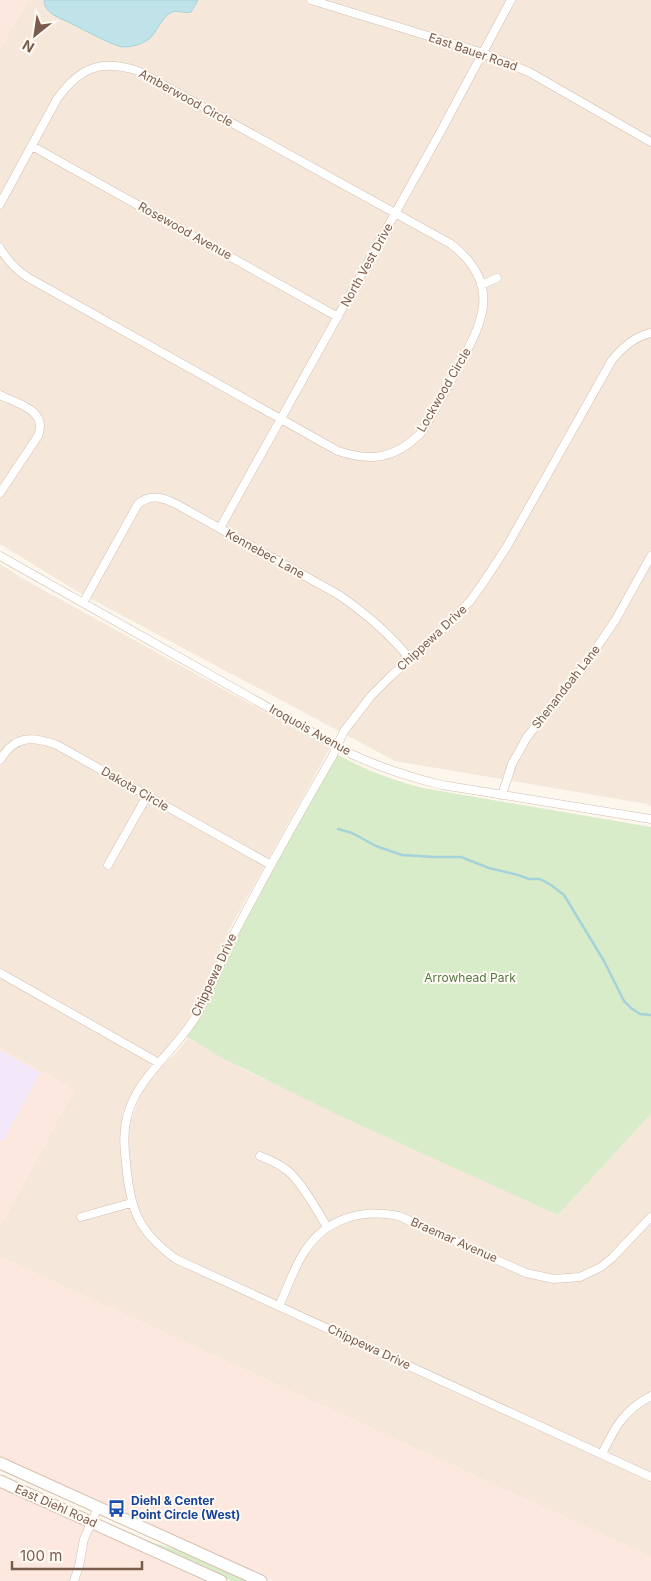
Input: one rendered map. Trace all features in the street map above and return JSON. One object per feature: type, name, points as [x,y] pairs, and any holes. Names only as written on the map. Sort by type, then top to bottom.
[{"type":"street","name":"East Bauer Road","points":[[311,0],[483,53],[529,72],[651,142]]},
{"type":"street","name":"North Vest Drive","points":[[220,528],[395,214],[511,0]]},
{"type":"street","name":"Amberwood Circle","points":[[0,204],[57,99],[68,84],[74,78],[87,71],[100,66],[111,65],[138,71],[395,214]]},
{"type":"street","name":"Rosewood Avenue","points":[[32,146],[338,317]]},
{"type":"street","name":"Lockwood Circle","points":[[281,419],[338,451],[356,457],[374,458],[392,454],[410,443],[424,428],[473,341],[483,313],[481,285],[474,267],[451,244],[395,214]]},
{"type":"street","points":[[0,248],[18,272],[281,419]]},
{"type":"street","points":[[481,285],[498,278]]},
{"type":"street","name":"Chippewa Drive","points":[[651,333],[636,338],[627,344],[612,360],[511,540],[471,600],[447,626],[371,696],[344,732],[234,933],[195,1018],[139,1090],[127,1116],[124,1132],[128,1189],[131,1203],[148,1233],[176,1259],[651,1476]]},
{"type":"street","points":[[0,395],[34,411],[41,425],[38,436],[0,493]]},
{"type":"street","name":"Kennebec Lane","points":[[83,603],[138,504],[150,497],[166,499],[339,595],[376,624],[410,659]]},
{"type":"street","name":"Iroquois Avenue","points":[[0,556],[368,762],[414,778],[502,795],[651,819]]},
{"type":"street","name":"Shenandoah Lane","points":[[502,795],[512,764],[526,737],[583,668],[616,619],[651,556]]},
{"type":"street","name":"Dakota Circle","points":[[0,760],[6,750],[14,744],[28,739],[40,739],[58,745],[272,865]]},
{"type":"street","points":[[108,866],[147,796]]},
{"type":"street","points":[[0,974],[159,1063]]},
{"type":"street","points":[[260,1156],[289,1171],[298,1181],[327,1227]]},
{"type":"street","points":[[81,1218],[131,1203]]},
{"type":"street","name":"Braemar Avenue","points":[[279,1306],[302,1255],[310,1244],[327,1227],[345,1218],[379,1213],[399,1216],[526,1273],[543,1278],[566,1279],[580,1277],[601,1267],[651,1217]]},
{"type":"street","points":[[602,1454],[616,1426],[625,1414],[651,1396]]},
{"type":"street","name":"East Diehl Road","points":[[0,1463],[260,1581]]},
{"type":"street","name":"East Diehl Road","points":[[0,1481],[221,1581]]},
{"type":"street","points":[[74,1581],[79,1566],[82,1546],[98,1507]]},
{"type":"shaded area","points":[[0,0],[28,0],[0,49]]},
{"type":"shaded area","points":[[28,0],[651,0],[651,807],[647,804],[395,761],[78,592],[0,544],[0,49]]},
{"type":"shaded area","points":[[0,564],[20,577],[330,748],[230,928],[208,984],[195,1009],[183,1027],[150,1065],[136,1085],[122,1114],[132,1118],[142,1091],[159,1069],[188,1038],[247,1071],[558,1215],[651,1114],[651,1557],[0,1257],[0,1227],[74,1090],[0,1048]]},
{"type":"shaded area","points":[[0,1048],[74,1090],[0,1227]]},
{"type":"shaded area","points":[[0,1050],[40,1073],[3,1142],[0,1140]]},
{"type":"shaded area","points":[[0,1257],[651,1557],[651,1581],[273,1581],[0,1458]]},
{"type":"shaded area","points":[[0,1487],[209,1581],[0,1581]]},
{"type":"green space","name":"Arrowhead Park","points":[[335,753],[378,774],[423,788],[651,827],[651,1114],[558,1215],[338,1115],[222,1058],[184,1035],[228,949]]},
{"type":"green space","points":[[110,1524],[154,1543],[185,1552],[249,1581],[232,1581],[110,1526]]},
{"type":"water","points":[[44,0],[198,0],[191,12],[172,12],[169,14],[152,36],[143,43],[124,47],[105,40],[56,16],[46,8]]},
{"type":"waterway","points":[[338,829],[352,833],[376,846],[402,855],[461,857],[489,868],[529,879],[540,879],[551,885],[564,895],[604,961],[624,1001],[640,1014],[651,1015]]},
{"type":"place","name":"Diehl & Center Point Circle (West)","points":[[117,1508]]}]
